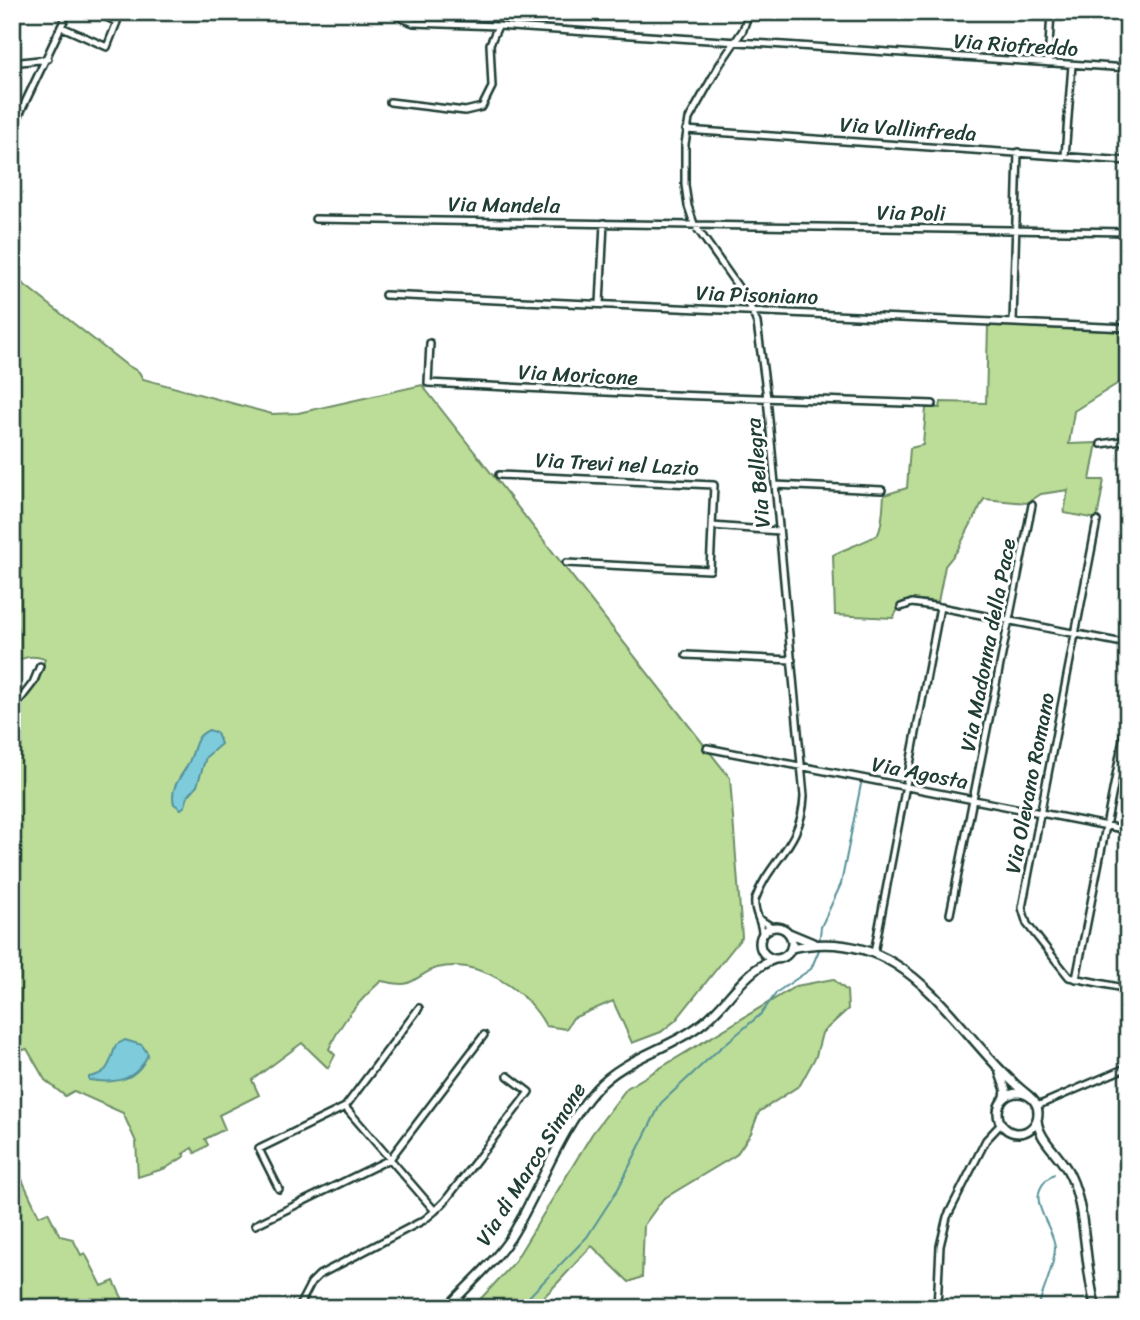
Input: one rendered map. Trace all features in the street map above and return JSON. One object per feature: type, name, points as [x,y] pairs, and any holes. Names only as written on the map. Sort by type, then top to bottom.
[{"type":"street","points":[[12,130],[68,12]]},
{"type":"street","points":[[62,27],[107,47],[117,22],[96,12]]},
{"type":"street","name":"Via Riofreddo","points":[[398,12],[401,18],[410,22],[1128,68]]},
{"type":"street","name":"Via Bellegra","points":[[749,12],[743,30],[693,110],[686,130],[685,185],[694,224],[754,311],[767,398],[803,767],[804,801],[800,823],[789,847],[757,895],[754,905],[762,926],[762,935]]},
{"type":"street","points":[[1048,63],[1051,12]]},
{"type":"street","points":[[390,102],[465,111],[482,107],[492,87],[490,42],[498,26]]},
{"type":"street","points":[[12,64],[47,59]]},
{"type":"street","points":[[1065,156],[1072,65]]},
{"type":"street","name":"Via Vallinfreda","points":[[686,130],[1128,162]]},
{"type":"street","points":[[1013,322],[1018,152]]},
{"type":"street","name":"Via Mandela","points":[[315,219],[694,224]]},
{"type":"street","points":[[600,304],[604,223]]},
{"type":"street","name":"Via Poli","points":[[694,224],[1128,232]]},
{"type":"street","name":"Via Pisoniano","points":[[385,295],[1128,328]]},
{"type":"street","name":"Via Moricone","points":[[430,342],[428,383],[767,398]]},
{"type":"street","points":[[767,398],[933,404]]},
{"type":"street","points":[[1101,444],[1128,440]]},
{"type":"street","name":"Via Trevi nel Lazio","points":[[499,475],[714,485],[710,570],[566,562]]},
{"type":"street","points":[[775,485],[882,490]]},
{"type":"street","name":"Via Madonna della Pace","points":[[950,914],[1032,505]]},
{"type":"street","name":"Via Olevano Romano","points":[[1076,979],[1064,972],[1027,924],[1022,911],[1097,522]]},
{"type":"street","points":[[712,526],[779,531]]},
{"type":"street","points":[[901,607],[912,603],[940,607],[1128,644]]},
{"type":"street","points":[[874,953],[940,607]]},
{"type":"street","points":[[686,655],[792,660]]},
{"type":"street","points":[[12,710],[33,683],[40,666]]},
{"type":"street","points":[[1128,714],[1076,979],[1128,989]]},
{"type":"street","name":"Via Agosta","points":[[707,748],[1128,830]]},
{"type":"street","points":[[759,918],[772,927],[782,928],[814,943]]},
{"type":"street","points":[[772,927],[762,935],[760,946],[765,955],[775,959],[785,957],[792,948],[789,933]]},
{"type":"street","points":[[792,948],[814,943],[827,944],[874,953],[907,970],[928,988],[998,1069],[1029,1096],[1037,1106],[1041,1133],[1062,1161],[1075,1187],[1096,1308]]},
{"type":"street","name":"Via di Marco Simone","points":[[752,973],[760,946]]},
{"type":"street","name":"Via di Marco Simone","points":[[447,1308],[507,1242],[571,1125],[597,1088],[618,1070],[672,1044],[696,1028],[717,1011],[760,966],[775,959]]},
{"type":"street","points":[[279,1189],[260,1149],[345,1107],[419,1008]]},
{"type":"street","points":[[255,1225],[390,1159],[484,1035]]},
{"type":"street","points":[[1037,1106],[1128,1067]]},
{"type":"street","points":[[998,1069],[1006,1090],[997,1113],[1001,1124],[1008,1131],[1034,1134],[1046,1141]]},
{"type":"street","points":[[298,1308],[319,1275],[424,1220],[445,1201],[529,1093],[508,1076]]},
{"type":"street","points":[[1005,1097],[1017,1093],[1029,1096]]},
{"type":"street","points":[[345,1107],[435,1211]]},
{"type":"street","points":[[1023,1133],[1037,1120]]},
{"type":"street","points":[[937,1308],[940,1246],[947,1217],[986,1140],[1001,1124]]},
{"type":"green space","points":[[12,275],[125,364],[139,372],[143,379],[272,414],[298,413],[422,385],[730,778],[742,937],[676,1020],[661,1032],[632,1043],[613,1001],[573,1018],[566,1029],[546,1026],[527,1000],[485,972],[453,966],[429,971],[405,984],[381,981],[358,1004],[339,1029],[329,1049],[335,1055],[328,1068],[302,1043],[252,1080],[259,1095],[219,1115],[225,1129],[205,1139],[208,1145],[195,1153],[192,1148],[166,1168],[138,1177],[136,1142],[123,1113],[74,1091],[65,1096],[45,1080],[27,1049],[19,1051],[13,1066],[12,1083],[12,715],[38,682],[45,659],[28,657],[12,665]]},
{"type":"green space","points":[[988,325],[1128,332],[1128,377],[1074,411],[1069,444],[1097,443],[1090,480],[1104,480],[1097,519],[1064,513],[1068,490],[1041,494],[1027,503],[984,499],[957,551],[945,566],[938,602],[911,600],[897,610],[893,618],[835,615],[833,555],[878,534],[884,495],[907,488],[910,448],[923,445],[926,408],[940,408],[941,402],[986,403]]},
{"type":"green space","points":[[833,979],[847,991],[848,1009],[822,1033],[816,1056],[800,1085],[759,1112],[751,1133],[736,1155],[663,1199],[644,1225],[642,1277],[629,1282],[592,1246],[534,1305],[515,1309],[472,1308],[513,1264],[592,1134],[627,1088],[796,986]]},
{"type":"green space","points":[[12,1158],[39,1216],[48,1212],[60,1236],[73,1239],[81,1255],[85,1253],[102,1286],[114,1281],[127,1308],[12,1308]]},
{"type":"water","points":[[209,730],[217,733],[221,744],[206,757],[197,786],[181,809],[174,804],[176,785],[198,738]]},
{"type":"water","points":[[125,1040],[142,1045],[148,1054],[138,1070],[117,1081],[89,1080],[89,1077],[105,1070],[116,1045]]},
{"type":"waterway","points":[[819,944],[821,927],[841,884],[861,784]]},
{"type":"waterway","points":[[518,1308],[587,1237],[618,1189],[661,1103],[761,1014],[777,992],[811,969],[819,950]]},
{"type":"waterway","points":[[1038,1308],[1055,1249],[1054,1240],[1041,1212],[1039,1192],[1054,1174]]}]
